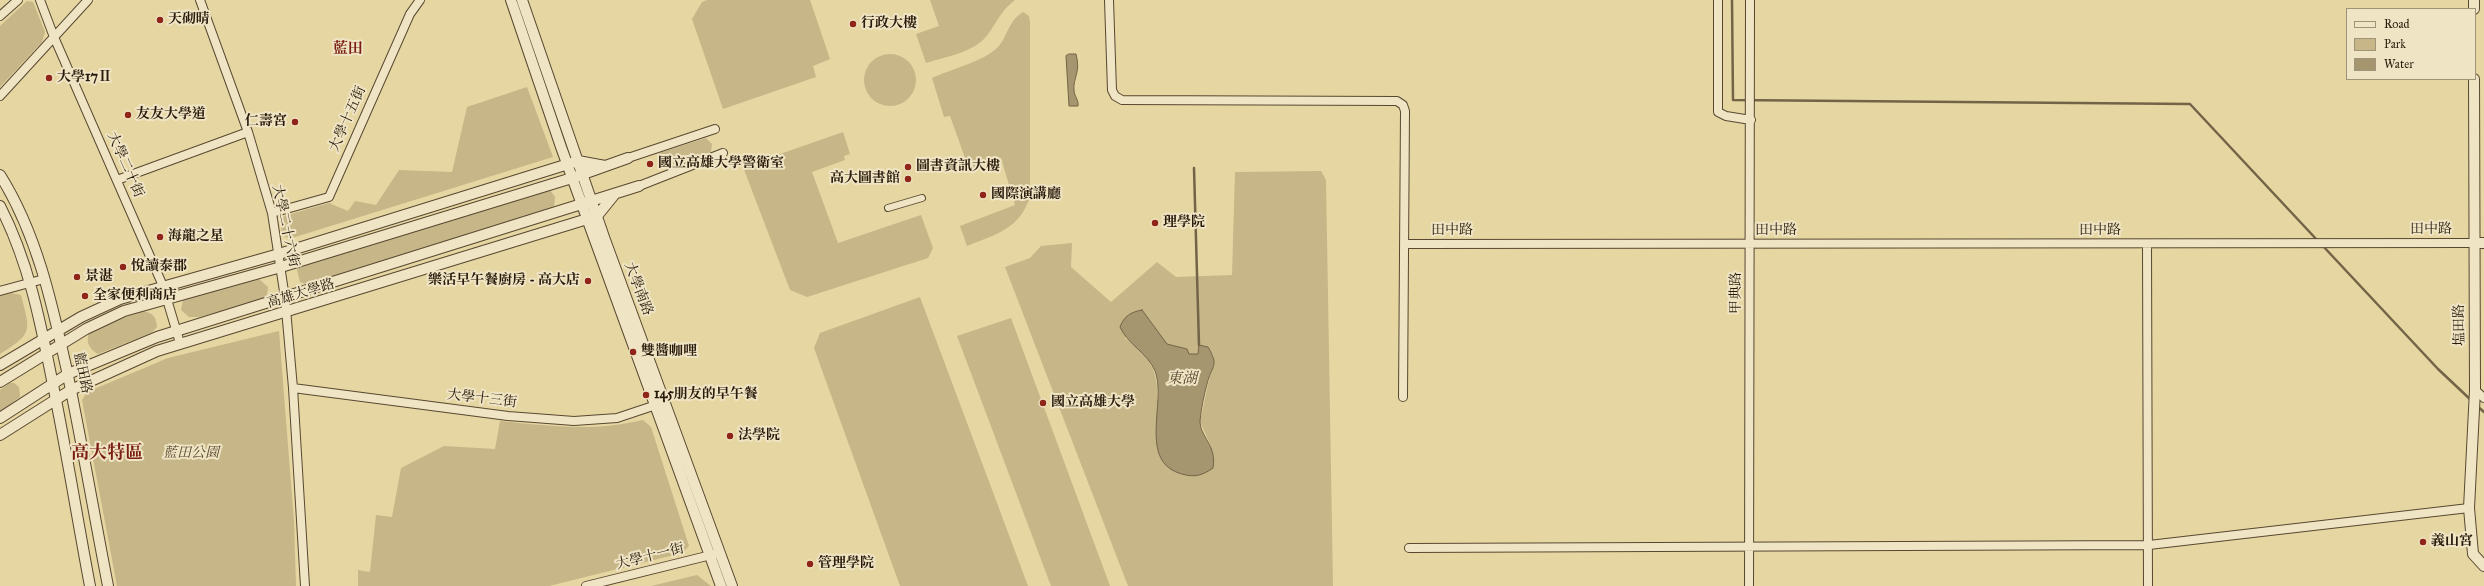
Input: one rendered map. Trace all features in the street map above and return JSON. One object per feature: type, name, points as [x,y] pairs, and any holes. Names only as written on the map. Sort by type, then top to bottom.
[{"type":"street","points":[[0,16],[18,0]]},
{"type":"street","name":"大學二十街","points":[[40,0],[54,37],[163,286],[180,343]]},
{"type":"street","points":[[0,96],[88,0]]},
{"type":"street","name":"大學二十六街","points":[[200,0],[248,132],[272,212],[285,298],[293,388],[305,586]]},
{"type":"street","name":"大學十五街","points":[[272,212],[329,197],[410,14],[420,0]]},
{"type":"street","name":"大學南路","points":[[510,0],[572,178],[587,204]]},
{"type":"street","name":"大學南路","points":[[522,0],[578,161],[582,174],[587,204],[592,218],[661,403],[732,586]]},
{"type":"street","points":[[1109,0],[1112,90],[1115,96],[1122,100],[1397,101],[1403,105],[1405,111],[1403,397]]},
{"type":"street","points":[[1718,0],[1718,112],[1726,116],[1751,117]]},
{"type":"street","name":"甲典路","points":[[1749,586],[1750,0]]},
{"type":"street","name":"塩田路","points":[[2474,80],[2479,243],[2478,396],[2473,418],[2470,508],[2473,554],[2484,566]]},
{"type":"street","points":[[0,382],[62,346],[86,329],[124,311],[281,267],[572,178],[714,129]]},
{"type":"street","points":[[117,180],[248,132]]},
{"type":"street","points":[[639,186],[723,153]]},
{"type":"street","points":[[0,365],[80,317],[120,299],[279,254],[578,161],[605,166]]},
{"type":"street","name":"藍田路","points":[[0,174],[24,218],[44,279],[62,346],[108,586]]},
{"type":"street","name":"高雄大學路","points":[[0,418],[52,382],[68,374],[176,330],[285,298],[614,196],[639,186]]},
{"type":"street","name":"高雄大學路","points":[[0,435],[56,398],[134,360],[180,343],[286,313],[592,218],[614,196]]},
{"type":"street","points":[[888,208],[922,198]]},
{"type":"street","points":[[0,206],[18,244],[30,283],[47,354],[90,586]]},
{"type":"street","name":"田中路","points":[[1405,244],[2479,243]]},
{"type":"street","points":[[2147,244],[2148,586]]},
{"type":"street","points":[[0,291],[44,279]]},
{"type":"street","name":"大學十三街","points":[[293,388],[508,416],[574,421],[617,418],[661,403]]},
{"type":"street","name":"大學南路","points":[[661,403],[709,556],[720,586]]},
{"type":"street","points":[[1409,548],[2149,545],[2470,508]]},
{"type":"street","name":"大學十一街","points":[[586,586],[720,553]]},
{"type":"green space","points":[[707,0],[810,0],[830,59],[813,66],[816,77],[723,109],[692,19],[702,2]]},
{"type":"green space","points":[[930,0],[1015,0],[1001,15],[984,39],[978,44],[957,54],[926,63],[916,34],[939,26]]},
{"type":"green space","points":[[27,1],[33,2],[45,32],[42,42],[0,87],[0,26]]},
{"type":"green space","points":[[1023,12],[1029,16],[1030,22],[1030,197],[1020,216],[1006,229],[967,246],[960,226],[1015,205],[1001,158],[969,169],[950,116],[944,117],[932,78],[976,61],[992,52],[1001,43],[1014,20]]},
{"type":"green space","points":[[890,54],[900,56],[908,62],[914,70],[916,80],[914,90],[908,98],[900,104],[890,106],[880,104],[872,98],[866,90],[864,80],[866,70],[872,62],[880,56]]},
{"type":"green space","points":[[527,87],[553,157],[292,238],[285,237],[281,226],[284,216],[329,203],[348,211],[355,201],[376,205],[399,170],[452,172],[467,107]]},
{"type":"green space","points":[[843,132],[850,154],[844,156],[845,160],[812,172],[838,243],[921,215],[933,248],[928,258],[807,297],[790,290],[743,167]]},
{"type":"green space","points":[[706,138],[712,144],[711,152],[664,168],[659,153]]},
{"type":"green space","points":[[1321,171],[1326,180],[1333,586],[1128,586],[1005,267],[1030,258],[1041,246],[1072,243],[1071,267],[1111,302],[1157,262],[1176,277],[1232,275],[1235,172]],"holes":[[[1142,310],[1167,344],[1187,349],[1189,354],[1198,354],[1199,345],[1208,347],[1214,356],[1200,422],[1211,446],[1157,399],[1156,380],[1150,364],[1140,350],[1125,338]]]},
{"type":"green space","points":[[545,190],[550,190],[555,197],[554,207],[548,211],[309,285],[300,282],[297,270],[299,265]]},
{"type":"green space","points":[[259,279],[268,287],[267,295],[260,301],[199,317],[189,317],[181,310],[183,300],[192,296]]},
{"type":"green space","points":[[11,293],[21,295],[26,316],[27,330],[19,341],[0,354],[0,296]]},
{"type":"green space","points":[[920,297],[1028,586],[900,586],[814,348],[820,333]]},
{"type":"green space","points":[[144,311],[154,316],[156,321],[157,327],[151,333],[98,354],[88,343],[88,336],[92,328]]},
{"type":"green space","points":[[1011,318],[1110,586],[1051,586],[957,336]]},
{"type":"green space","name":"藍田公園","points":[[279,331],[294,522],[296,586],[117,586],[82,400],[87,392],[168,358]]},
{"type":"green space","points":[[10,383],[14,383],[19,387],[20,397],[0,412],[0,390]]},
{"type":"green space","points":[[643,420],[651,427],[689,546],[682,553],[549,586],[358,586],[358,570],[370,572],[376,515],[392,517],[401,468],[444,446],[495,449],[500,421],[554,426],[589,427],[624,424]]},
{"type":"green space","points":[[697,575],[711,586],[651,586]]},
{"type":"water","points":[[1069,54],[1076,54],[1078,66],[1074,90],[1078,106],[1069,106],[1066,56]]},
{"type":"water","name":"東湖","points":[[1142,310],[1167,344],[1187,349],[1189,354],[1198,354],[1199,345],[1208,347],[1212,353],[1214,366],[1205,393],[1200,421],[1203,432],[1211,447],[1214,460],[1213,468],[1202,474],[1191,476],[1182,474],[1168,467],[1160,457],[1156,430],[1158,384],[1155,371],[1152,364],[1128,339],[1120,327],[1128,315]]},
{"type":"waterway","points":[[1732,0],[1733,100],[2190,104],[2318,241]]},
{"type":"waterway","points":[[1194,168],[1199,345]]},
{"type":"waterway","points":[[2322,245],[2438,369],[2472,401]]},
{"type":"waterway","points":[[2477,406],[2484,412]]},
{"type":"place","name":"天砌晴","points":[[160,20]]},
{"type":"place","name":"行政大樓","points":[[853,24]]},
{"type":"place","name":"大學17Ⅱ","points":[[49,78]]},
{"type":"place","name":"友友大學道","points":[[128,115]]},
{"type":"place","name":"仁壽宮","points":[[295,122]]},
{"type":"place","name":"國立高雄大學警衛室","points":[[650,164]]},
{"type":"place","name":"圖書資訊大樓","points":[[908,167]]},
{"type":"place","name":"高大圖書館","points":[[908,179]]},
{"type":"place","name":"國際演講廳","points":[[983,195]]},
{"type":"place","name":"理學院","points":[[1155,223]]},
{"type":"place","name":"海龍之星","points":[[160,237]]},
{"type":"place","name":"悅讀泰郡","points":[[123,267]]},
{"type":"place","name":"景湛","points":[[77,277]]},
{"type":"place","name":"樂活早午餐廚房 - 高大店","points":[[588,281]]},
{"type":"place","name":"全家便利商店","points":[[85,296]]},
{"type":"place","name":"雙醬咖哩","points":[[633,352]]},
{"type":"place","name":"145朋友的早午餐","points":[[646,395]]},
{"type":"place","name":"國立高雄大學","points":[[1043,403]]},
{"type":"place","name":"法學院","points":[[730,436]]},
{"type":"place","name":"義山宮","points":[[2423,542]]},
{"type":"place","name":"管理學院","points":[[810,564]]},
{"type":"district","name":"藍田","points":[[348,49]]},
{"type":"district","name":"高大特區","points":[[107,454]]}]
